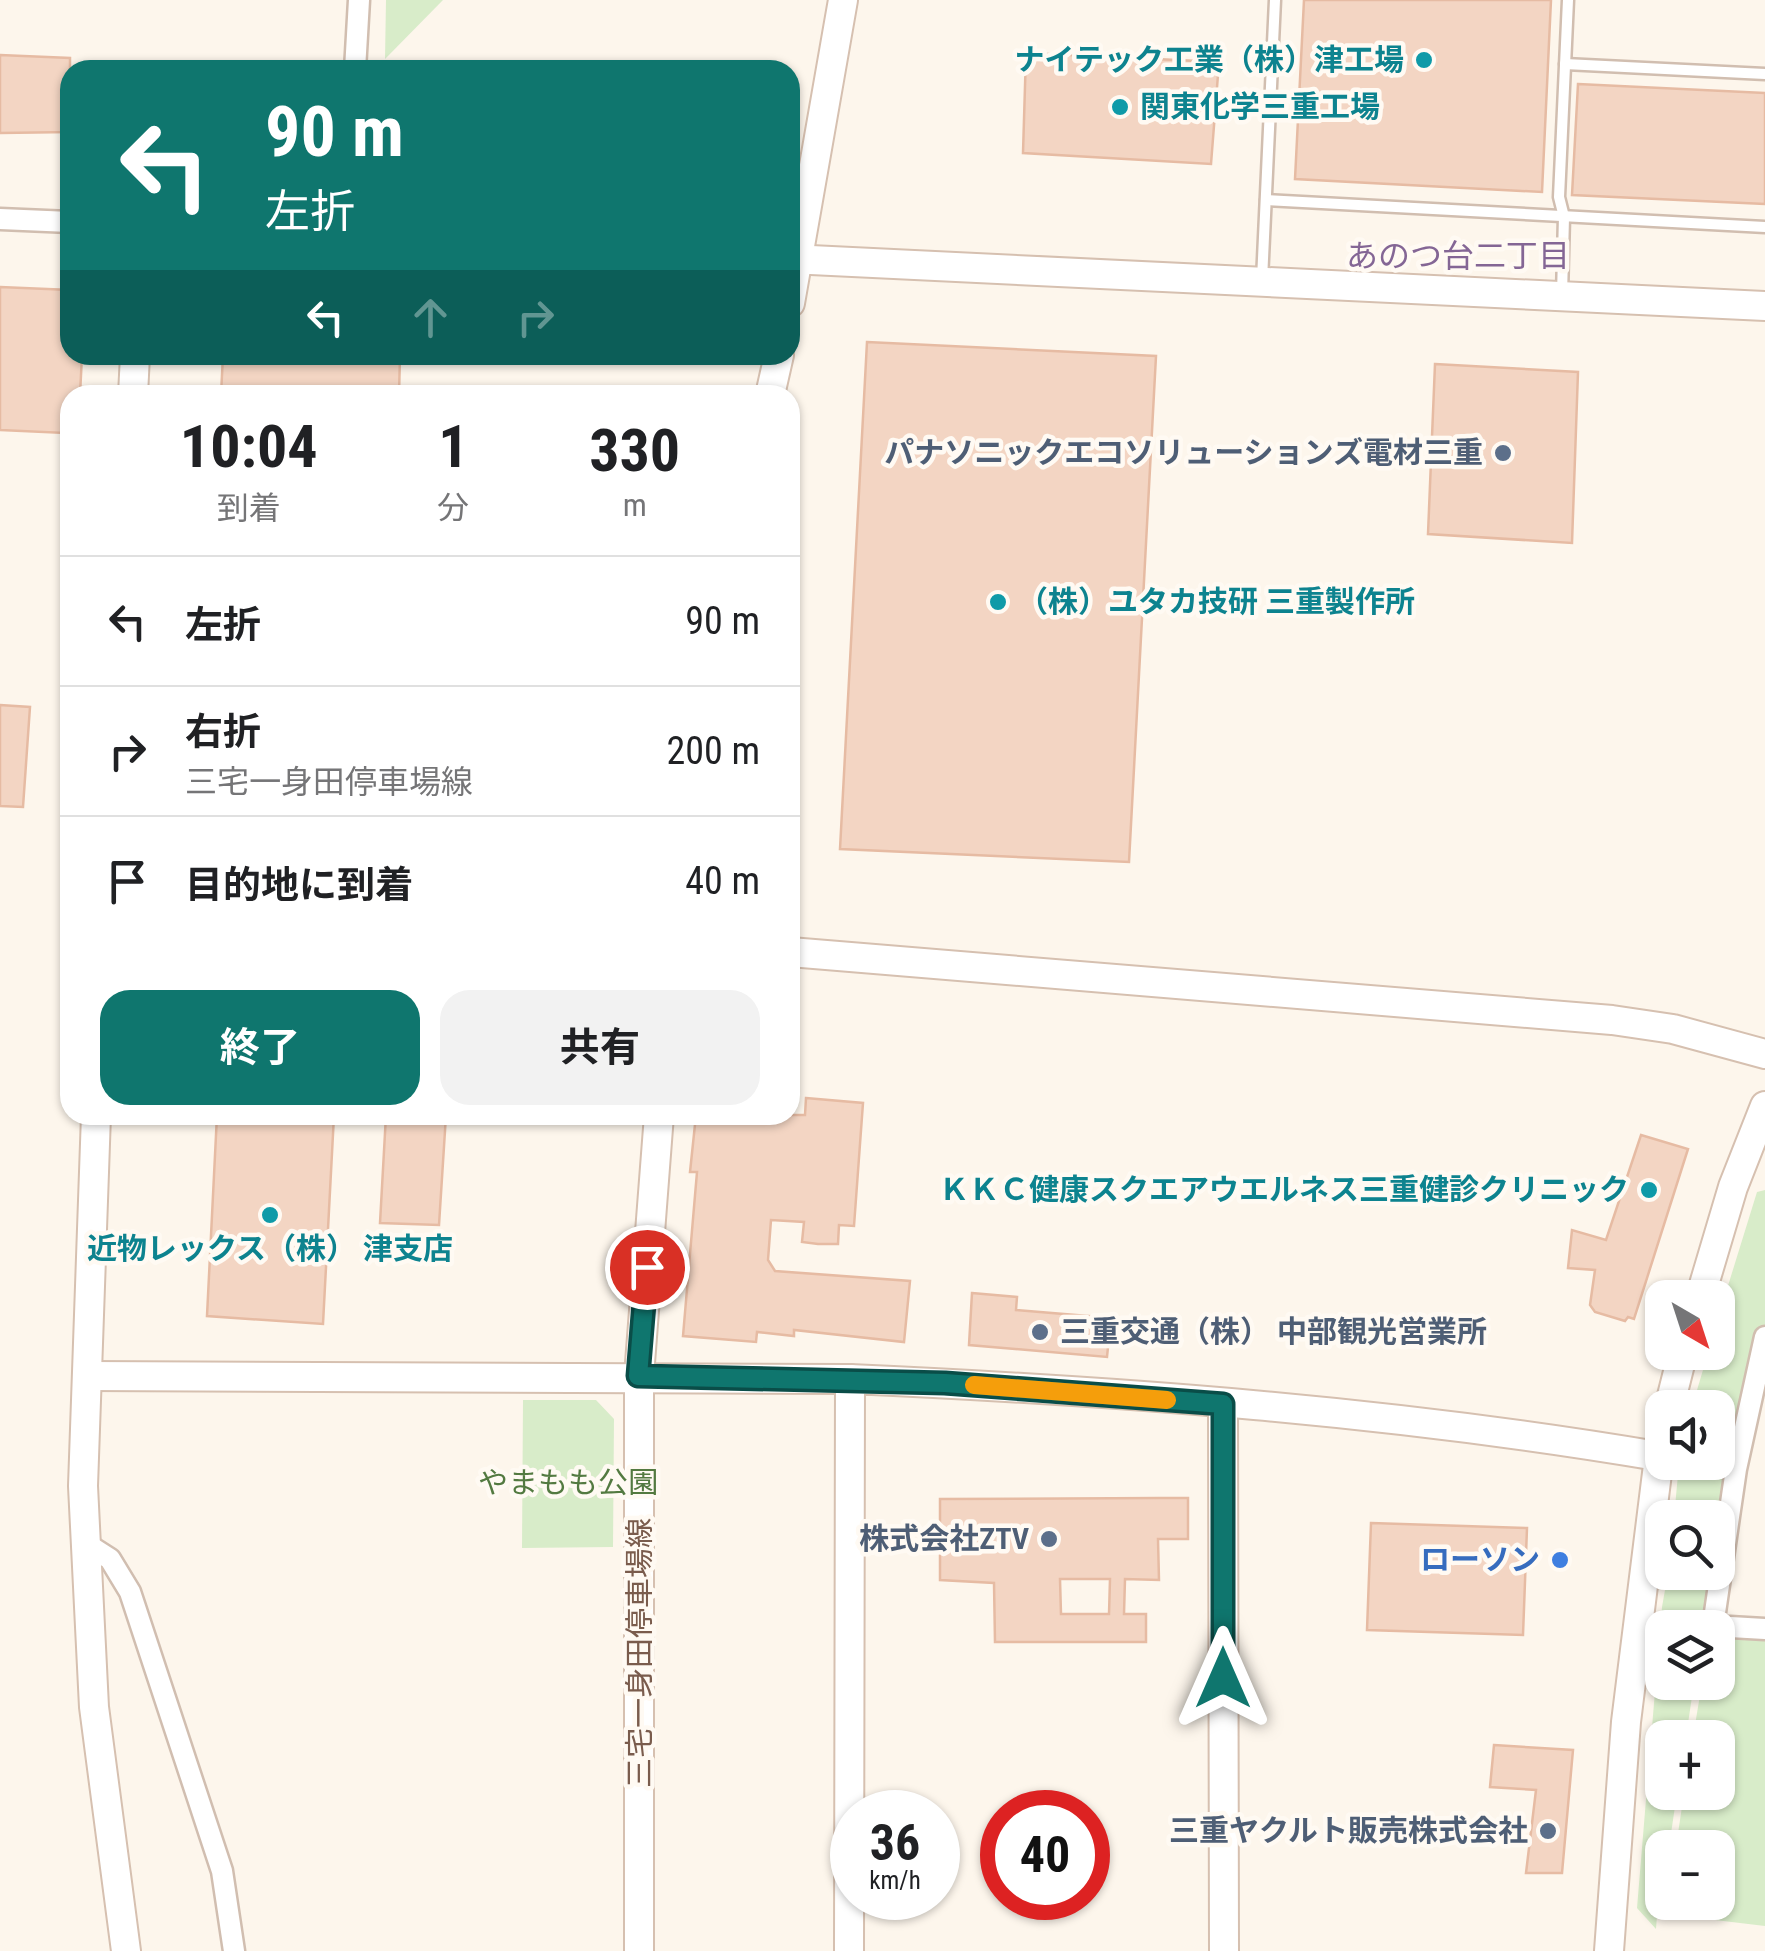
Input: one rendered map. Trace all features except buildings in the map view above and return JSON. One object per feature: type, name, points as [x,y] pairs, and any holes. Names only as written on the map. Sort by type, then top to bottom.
[{"type":"street","points":[[355,60],[358,0]]},
{"type":"street","points":[[800,232],[843,0]]},
{"type":"street","points":[[0,219],[60,222]]},
{"type":"street","points":[[800,259],[1765,306]]},
{"type":"street","points":[[800,953],[1612,1020],[1673,1028],[1765,1054]]},
{"type":"street","points":[[1705,1280],[1733,1187],[1765,1106]]},
{"type":"street","points":[[96,1125],[85,1543],[94,1707],[126,1951]]},
{"type":"street","name":"三宅一身田停車場線","points":[[639,1951],[638,1376],[658,1125]]},
{"type":"street","points":[[1765,1337],[1736,1469],[1712,1626],[1765,1629]]},
{"type":"street","points":[[87,1376],[850,1379],[1330,1411],[1645,1443]]},
{"type":"street","points":[[848,1951],[850,1379]]},
{"type":"street","points":[[1223,1404],[1224,1951]]},
{"type":"street","points":[[1617,1950],[1626,1722],[1656,1480]]},
{"type":"street","points":[[85,1543],[110,1559],[130,1592],[222,1871],[234,1951]]},
{"type":"lane","points":[[1262,281],[1275,0]]},
{"type":"lane","points":[[1562,296],[1564,217],[1559,197],[1568,0]]},
{"type":"lane","points":[[1566,64],[1765,74]]},
{"type":"lane","points":[[1266,200],[1765,227]]},
{"type":"green space","points":[[386,0],[443,0],[385,59]]},
{"type":"green space","points":[[1765,1190],[1765,1324],[1735,1429],[1735,1390],[1697,1390],[1703,1370],[1735,1370],[1735,1280],[1730,1280],[1757,1192]]},
{"type":"green space","name":"やまもも公園","points":[[523,1400],[596,1400],[614,1419],[613,1547],[522,1548]]},
{"type":"green space","points":[[1677,1480],[1724,1480],[1721,1500],[1676,1500]]},
{"type":"green space","points":[[1665,1590],[1708,1590],[1705,1610],[1662,1610]]},
{"type":"green space","points":[[1735,1636],[1765,1637],[1765,1926],[1715,1920],[1735,1920],[1735,1830],[1679,1830],[1681,1810],[1735,1810],[1735,1720],[1696,1720],[1699,1700],[1735,1700]]},
{"type":"green space","points":[[1654,1700],[1691,1700],[1689,1720],[1653,1720]]},
{"type":"green space","points":[[1645,1810],[1674,1810],[1672,1830],[1645,1830],[1645,1917],[1637,1908]]},
{"type":"slow traffic","points":[[974,1385],[1167,1400]]},
{"type":"place","name":"ナイテック工業（株）津工場","points":[[1424,60]]},
{"type":"place","name":"関東化学三重工場","points":[[1120,107]]},
{"type":"place","name":"パナソニックエコソリューションズ電材三重","points":[[1503,453]]},
{"type":"place","name":"（株）ユタカ技研 三重製作所","points":[[998,602]]},
{"type":"place","name":"ＫＫＣ健康スクエアウエルネス三重健診クリニック","points":[[1649,1190]]},
{"type":"place","name":"近物レックス（株） 津支店","points":[[270,1215]]},
{"type":"place","name":"三重交通（株） 中部観光営業所","points":[[1040,1332]]},
{"type":"place","name":"株式会社ZTV","points":[[1049,1539]]},
{"type":"place","name":"ローソン","points":[[1560,1560]]},
{"type":"place","name":"三重ヤクルト販売株式会社","points":[[1548,1831]]},
{"type":"district","name":"あのつ台二丁目","points":[[1458,256]]},
{"type":"route","points":[[647,1267],[638,1376],[945,1383],[1223,1404],[1223,1678]]}]
